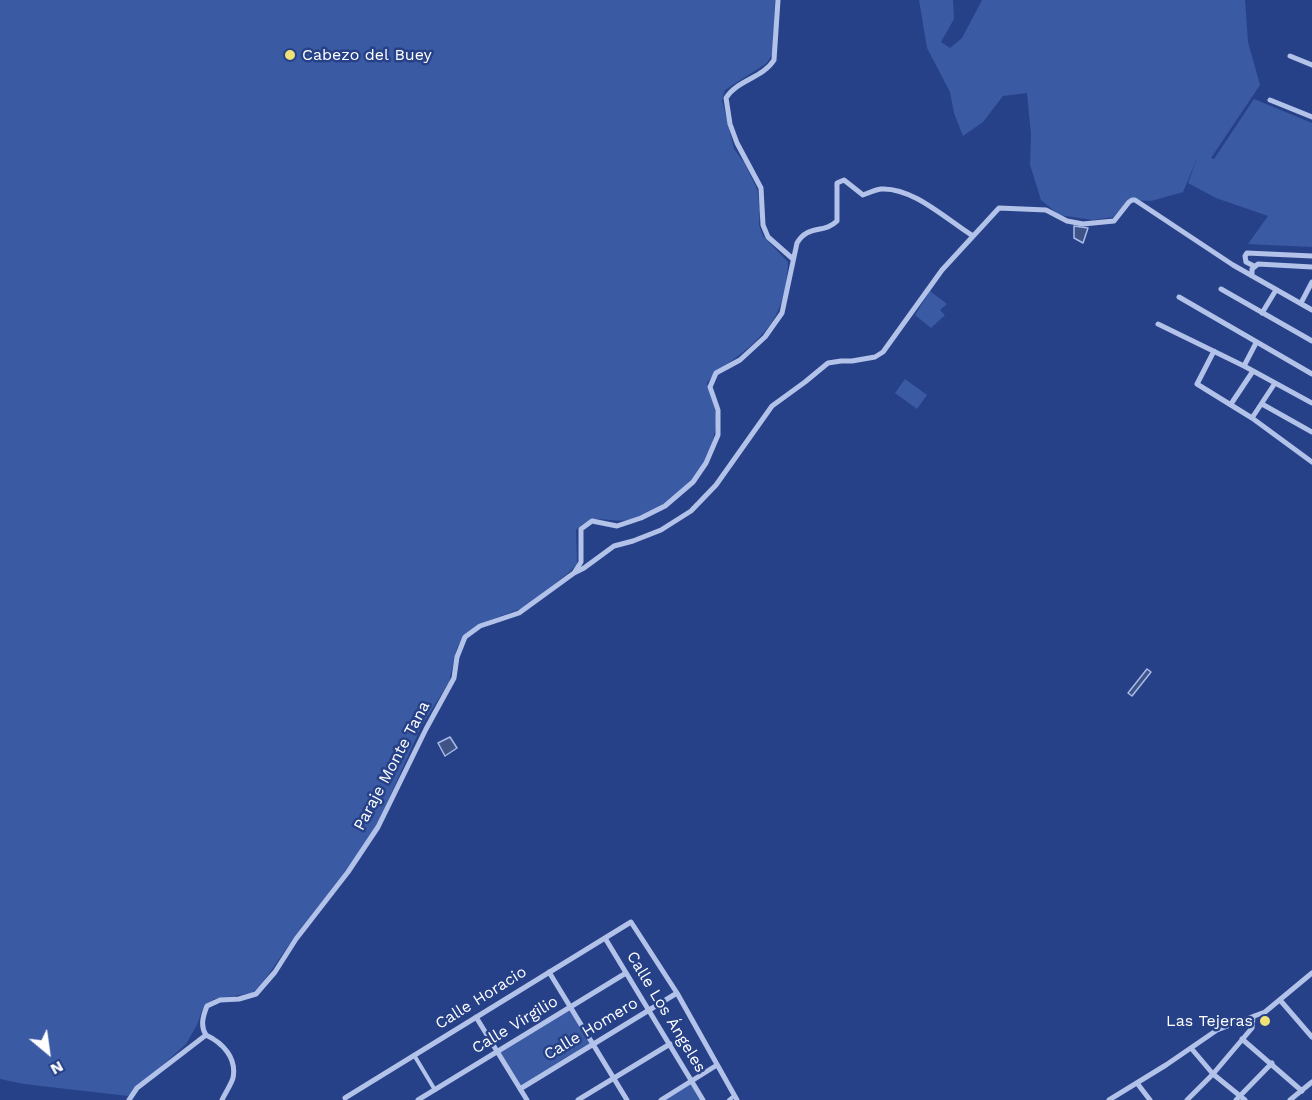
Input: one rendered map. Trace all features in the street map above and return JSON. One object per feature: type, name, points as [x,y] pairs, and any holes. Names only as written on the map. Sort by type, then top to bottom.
[{"type":"street","points":[[778,0],[774,60],[770,67],[739,85],[726,98],[730,124],[737,143],[761,188],[763,225],[768,237],[793,259]]},
{"type":"street","points":[[1290,56],[1312,65]]},
{"type":"street","points":[[1270,100],[1312,117]]},
{"type":"street","points":[[574,573],[581,562],[581,529],[592,522],[617,526],[641,519],[665,506],[693,482],[706,463],[718,435],[718,410],[710,387],[716,373],[740,360],[765,337],[783,313],[797,243],[804,233],[832,226],[837,220],[837,183],[844,180],[863,195],[879,189],[890,189],[915,197],[973,236]]},
{"type":"street","name":"Paraje Monte Tana","points":[[206,1035],[202,1029],[207,1006],[220,1000],[239,999],[256,994],[275,972],[296,939],[348,872],[378,827],[454,678],[457,657],[465,637],[480,626],[519,613],[614,546],[661,530],[691,511],[716,485],[772,406],[828,363],[842,360],[852,362],[875,357],[883,352],[942,270],[999,208],[1046,210],[1067,221],[1083,224],[1114,221],[1129,202],[1135,200],[1235,266]]},
{"type":"street","points":[[1312,256],[1254,252],[1247,253],[1244,259],[1235,266],[1312,310]]},
{"type":"street","points":[[1244,259],[1254,266],[1258,264],[1312,267]]},
{"type":"street","points":[[1252,276],[1254,266]]},
{"type":"street","points":[[1300,303],[1312,282]]},
{"type":"street","points":[[1221,289],[1312,341]]},
{"type":"street","points":[[1263,313],[1276,290]]},
{"type":"street","points":[[1179,297],[1312,374]]},
{"type":"street","points":[[1158,324],[1244,366],[1310,402],[1312,394]]},
{"type":"street","points":[[1244,366],[1256,343]]},
{"type":"street","points":[[1214,351],[1197,384],[1252,418],[1312,462]]},
{"type":"street","points":[[1231,404],[1253,371]]},
{"type":"street","points":[[1252,418],[1275,383]]},
{"type":"street","points":[[1262,404],[1312,432]]},
{"type":"street","name":"Calle Horacio","points":[[345,1098],[631,922],[677,993]]},
{"type":"street","name":"Calle Los Ángeles","points":[[605,938],[703,1100]]},
{"type":"street","points":[[549,972],[627,1100]]},
{"type":"street","name":"Calle Virgilio","points":[[418,1100],[626,973]]},
{"type":"street","points":[[1109,1100],[1220,1028],[1265,1012],[1312,973]]},
{"type":"street","points":[[677,993],[733,1099]]},
{"type":"street","name":"Calle Homero","points":[[520,1089],[677,993]]},
{"type":"street","points":[[1280,1000],[1312,1037]]},
{"type":"street","points":[[476,1017],[527,1100]]},
{"type":"street","points":[[1187,1100],[1214,1074],[1253,1026],[1253,1017]]},
{"type":"street","points":[[129,1100],[137,1088],[206,1035],[218,1041],[233,1059],[233,1078],[222,1100]]},
{"type":"street","points":[[1242,1039],[1302,1090]]},
{"type":"street","points":[[578,1100],[670,1044]]},
{"type":"street","points":[[1191,1048],[1240,1098],[1272,1064]]},
{"type":"street","points":[[414,1055],[435,1090]]},
{"type":"street","points":[[661,1100],[717,1065]]},
{"type":"street","points":[[1290,1100],[1312,1082]]},
{"type":"street","points":[[1137,1083],[1150,1100]]},
{"type":"street","points":[[1193,1094],[1198,1100]]},
{"type":"shaded area","points":[[0,0],[775,0],[773,53],[767,63],[725,90],[722,100],[734,149],[745,164],[757,189],[760,208],[759,225],[763,236],[788,262],[787,278],[781,304],[769,326],[761,336],[707,383],[716,418],[713,440],[704,462],[682,491],[659,507],[633,519],[621,521],[598,519],[583,524],[576,530],[577,564],[567,574],[523,608],[479,624],[461,641],[457,648],[449,682],[421,727],[377,825],[355,860],[293,939],[261,985],[252,993],[214,999],[202,1010],[197,1025],[186,1044],[128,1096],[0,1079]]},
{"type":"shaded area","points":[[919,0],[953,0],[954,19],[941,42],[950,48],[962,38],[982,0],[1245,0],[1248,42],[1260,85],[1211,158],[1214,159],[1254,99],[1312,123],[1312,247],[1248,244],[1268,216],[1216,198],[1188,183],[1197,158],[1183,192],[1151,201],[1129,200],[1113,217],[1093,220],[1059,215],[1041,200],[1030,165],[1031,135],[1027,93],[1003,96],[983,122],[963,136],[954,113],[950,92],[927,48]]},
{"type":"shaded area","points":[[1074,226],[1088,228],[1083,243],[1074,238]]},
{"type":"shaded area","points":[[930,291],[947,304],[940,310],[945,315],[931,328],[915,315]]},
{"type":"shaded area","points":[[905,379],[927,395],[917,409],[895,393]]},
{"type":"shaded area","points":[[1147,669],[1151,672],[1132,696],[1128,693]]},
{"type":"shaded area","points":[[450,737],[457,748],[445,756],[438,743]]},
{"type":"shaded area","points":[[570,1007],[593,1044],[520,1089],[497,1052]]},
{"type":"shaded area","points":[[692,1081],[703,1100],[661,1100]]},
{"type":"place","name":"Cabezo del Buey","points":[[290,55]]},
{"type":"place","name":"Las Tejeras","points":[[1265,1021]]}]
